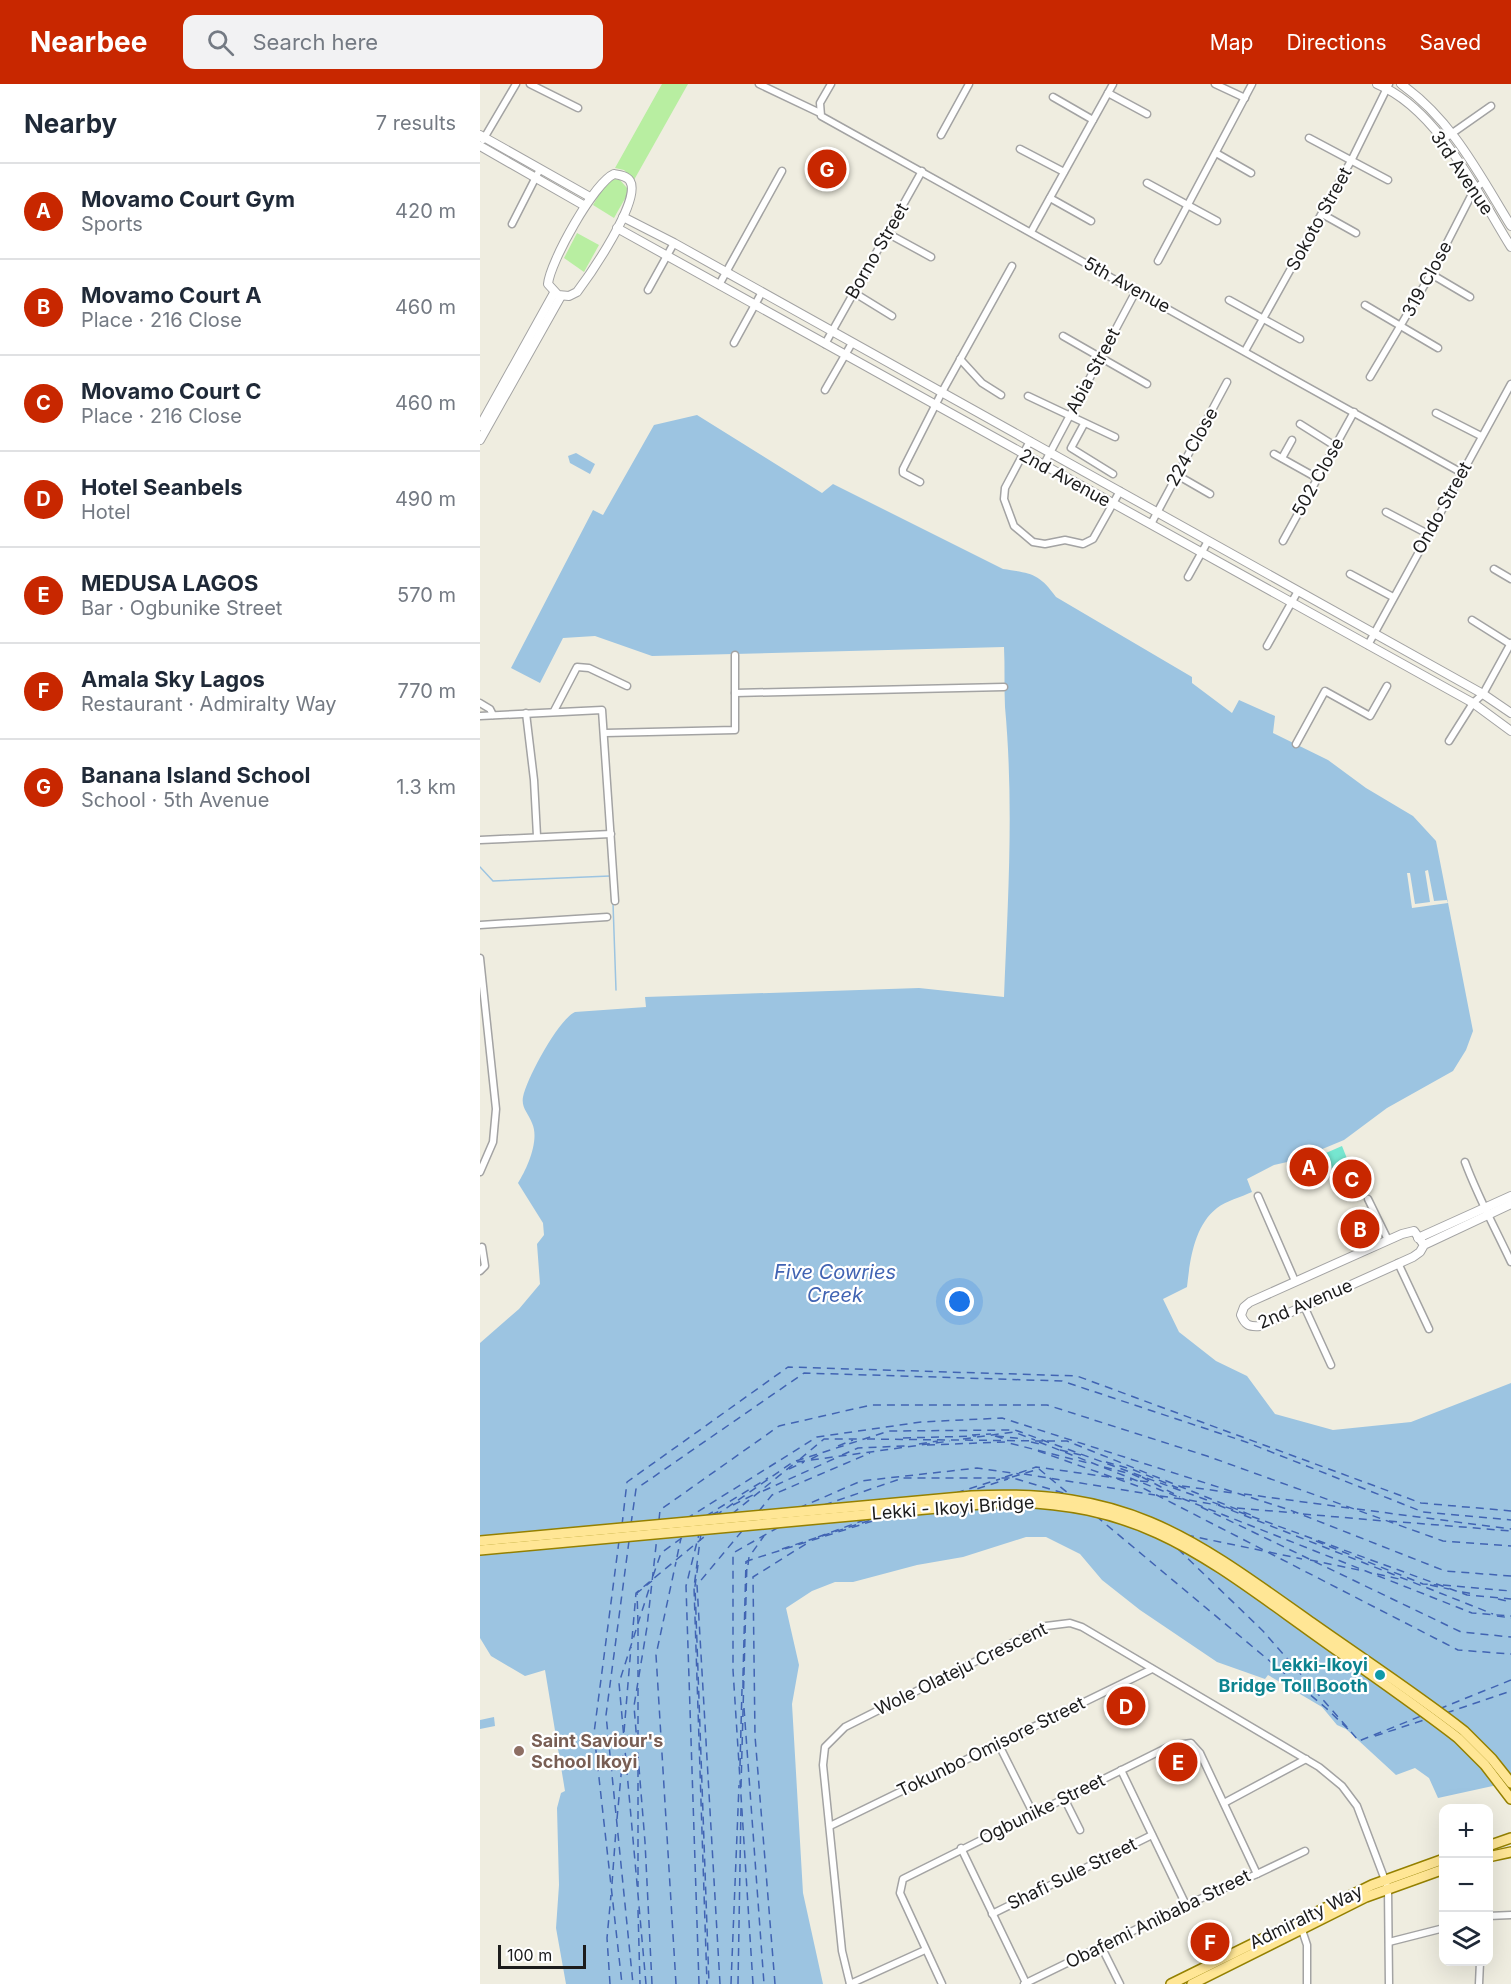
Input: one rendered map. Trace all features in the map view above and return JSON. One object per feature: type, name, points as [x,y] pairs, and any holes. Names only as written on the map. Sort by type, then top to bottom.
[{"type":"main road","name":"Lekki - Ikoyi Bridge","points":[[480,1541],[982,1495],[1051,1496],[1100,1504],[1174,1531],[1221,1559],[1464,1731],[1492,1759],[1511,1783]]},
{"type":"main road","name":"Lekki - Ikoyi Bridge","points":[[480,1550],[1003,1502],[1049,1503],[1098,1511],[1172,1538],[1220,1567],[1458,1738],[1485,1765],[1511,1799]]},
{"type":"main road","points":[[1493,1844],[1511,1838]]},
{"type":"main road","points":[[1493,1856],[1511,1852]]},
{"type":"main road","name":"Admiralty Way","points":[[1171,1984],[1439,1861]]},
{"type":"main road","name":"Admiralty Way","points":[[1386,1884],[1439,1870]]},
{"type":"main road","name":"Admiralty Way","points":[[1192,1984],[1300,1925]]},
{"type":"street","points":[[516,84],[482,136],[480,146],[585,206]]},
{"type":"street","points":[[530,84],[578,108]]},
{"type":"street","name":"5th Avenue","points":[[759,84],[820,114],[1462,473]]},
{"type":"street","points":[[820,114],[820,103],[831,84]]},
{"type":"street","points":[[941,135],[969,84]]},
{"type":"street","points":[[1031,232],[1113,84]]},
{"type":"street","points":[[1215,84],[1245,98]]},
{"type":"street","points":[[1158,261],[1252,84]]},
{"type":"street","name":"3rd Avenue","points":[[1377,84],[1388,86],[1444,139],[1511,247]]},
{"type":"street","name":"3rd Avenue","points":[[1401,84],[1429,106],[1453,132],[1508,215],[1511,226]]},
{"type":"street","name":"Sokoto Street","points":[[1245,351],[1352,159],[1388,86]]},
{"type":"street","points":[[1108,93],[1147,114]]},
{"type":"street","points":[[1053,97],[1094,120]]},
{"type":"street","points":[[1444,139],[1491,106]]},
{"type":"street","points":[[482,136],[590,197]]},
{"type":"street","points":[[1309,138],[1388,180]]},
{"type":"street","points":[[1020,149],[1064,172]]},
{"type":"street","points":[[1216,153],[1251,173]]},
{"type":"street","points":[[512,224],[540,169]]},
{"type":"street","points":[[719,285],[782,171]]},
{"type":"street","name":"Borno Street","points":[[825,344],[922,171]]},
{"type":"street","points":[[614,174],[623,175],[630,181],[632,189],[623,217],[577,292],[568,297],[557,295],[548,284],[549,279],[590,197],[606,178],[614,174]]},
{"type":"street","name":"319 Close","points":[[1370,377],[1431,274],[1475,188],[1484,182]]},
{"type":"street","points":[[1147,183],[1217,221]]},
{"type":"street","points":[[1050,198],[1091,221]]},
{"type":"street","points":[[1322,214],[1356,233]]},
{"type":"street","points":[[1496,222],[1508,215]]},
{"type":"street","name":"2nd Avenue","points":[[623,217],[832,330],[1483,694],[1511,713]]},
{"type":"street","name":"2nd Avenue","points":[[617,228],[1473,703],[1511,731]]},
{"type":"street","points":[[887,233],[931,256]]},
{"type":"street","points":[[648,290],[674,243]]},
{"type":"street","points":[[920,482],[903,473],[903,469],[942,392],[1012,266]]},
{"type":"street","points":[[1431,274],[1470,297]]},
{"type":"street","name":"Abia Street","points":[[1043,466],[1136,291]]},
{"type":"street","points":[[734,343],[762,292]]},
{"type":"street","points":[[853,292],[892,316]]},
{"type":"street","points":[[480,426],[557,295]]},
{"type":"street","points":[[480,440],[557,295]]},
{"type":"street","points":[[1229,300],[1300,339]]},
{"type":"street","points":[[1365,305],[1438,348]]},
{"type":"street","points":[[1063,336],[1147,384]]},
{"type":"street","points":[[825,390],[852,343]]},
{"type":"street","points":[[960,359],[982,383],[1001,395]]},
{"type":"street","name":"224 Close","points":[[1151,525],[1156,511],[1227,382]]},
{"type":"street","name":"Ondo Street","points":[[1368,645],[1392,597],[1511,384]]},
{"type":"street","points":[[1028,396],[1115,437]]},
{"type":"street","name":"502 Close","points":[[1283,541],[1353,412]]},
{"type":"street","points":[[1436,413],[1481,436]]},
{"type":"street","points":[[1084,424],[1071,448],[1113,474]]},
{"type":"street","points":[[1300,424],[1335,446]]},
{"type":"street","points":[[1282,458],[1292,440]]},
{"type":"street","points":[[1030,441],[1004,494],[1008,514],[1014,526],[1038,544],[1060,540],[1083,544],[1093,539],[1120,491]]},
{"type":"street","points":[[1274,454],[1317,478]]},
{"type":"street","points":[[1177,475],[1210,494]]},
{"type":"street","points":[[1386,512],[1428,534]]},
{"type":"street","points":[[1188,577],[1208,541]]},
{"type":"street","points":[[1494,569],[1511,579]]},
{"type":"street","points":[[1350,574],[1392,597]]},
{"type":"street","points":[[1267,646],[1298,591]]},
{"type":"street","points":[[1449,741],[1473,703],[1483,694],[1511,644],[1472,620]]},
{"type":"street","points":[[606,733],[735,730],[735,655]]},
{"type":"street","points":[[555,711],[577,667],[589,668],[627,686]]},
{"type":"street","points":[[1296,744],[1325,691],[1370,716],[1387,686]]},
{"type":"street","points":[[735,693],[1004,687]]},
{"type":"street","points":[[480,703],[490,709],[493,715]]},
{"type":"street","points":[[480,716],[599,708],[604,712],[615,902]]},
{"type":"street","points":[[526,712],[534,780],[537,836]]},
{"type":"street","points":[[480,840],[611,834]]},
{"type":"street","points":[[480,925],[607,917]]},
{"type":"street","points":[[480,958],[496,1125],[489,1156],[481,1169]]},
{"type":"street","points":[[480,1057],[490,1057]]},
{"type":"street","points":[[1465,1162],[1486,1212],[1511,1262]]},
{"type":"street","points":[[1258,1196],[1295,1281]]},
{"type":"street","name":"2nd Avenue","points":[[1511,1196],[1486,1212],[1424,1245],[1420,1252],[1398,1263],[1260,1326],[1251,1327],[1244,1323],[1241,1315],[1244,1307],[1250,1302],[1295,1281],[1409,1232],[1414,1231],[1418,1238],[1486,1212],[1511,1204]]},
{"type":"street","points":[[1368,1199],[1388,1240]]},
{"type":"street","points":[[1418,1238],[1424,1245]]},
{"type":"street","points":[[480,1271],[485,1266],[482,1247]]},
{"type":"street","points":[[1398,1263],[1429,1329]]},
{"type":"street","points":[[1304,1306],[1331,1365]]},
{"type":"street","name":"Wole Olateju Crescent","points":[[850,1984],[842,1951],[823,1765],[825,1747],[830,1739],[845,1726],[1046,1626],[1059,1623],[1082,1627],[1306,1759],[1342,1786],[1357,1806],[1386,1884],[1389,1984]]},
{"type":"street","name":"Tokunbo Omisore Street","points":[[830,1826],[1152,1669]]},
{"type":"street","points":[[998,1743],[1033,1813]]},
{"type":"street","name":"Ogbunike Street","points":[[926,1950],[900,1893],[900,1883],[907,1875],[961,1848],[1170,1746],[1191,1743],[1200,1753],[1224,1803]]},
{"type":"street","points":[[1224,1803],[1306,1759]]},
{"type":"street","points":[[1121,1770],[1185,1905]]},
{"type":"street","points":[[1064,1798],[1080,1830]]},
{"type":"street","name":"Obafemi Anibaba Street","points":[[1025,1984],[1185,1905],[1257,1874],[1224,1803]]},
{"type":"street","name":"Shafi Sule Street","points":[[992,1914],[1152,1834]]},
{"type":"street","points":[[961,1848],[1025,1984]]},
{"type":"street","points":[[1257,1874],[1305,1851]]},
{"type":"street","points":[[1493,1916],[1511,1915]]},
{"type":"street","points":[[1300,1925],[1307,1945],[1307,1984]]},
{"type":"street","points":[[1389,1942],[1439,1929]]},
{"type":"street","points":[[1101,1946],[1120,1984]]},
{"type":"street","points":[[850,1984],[926,1950],[942,1984]]},
{"type":"street","points":[[1479,1984],[1480,1966]]},
{"type":"green space","points":[[662,84],[688,84],[634,180],[624,170],[615,168]]},
{"type":"green space","points":[[613,179],[620,180],[627,188],[627,195],[614,218],[593,205],[604,186]]},
{"type":"green space","points":[[577,233],[599,245],[584,272],[564,258]]},
{"type":"shaded area","points":[[1342,1146],[1348,1161],[1325,1171],[1319,1156]]},
{"type":"water","name":"Five Cowries Creek","points":[[697,415],[822,493],[833,484],[1003,569],[1034,575],[1056,597],[1192,677],[1192,683],[1232,713],[1239,700],[1275,716],[1273,733],[1328,760],[1366,788],[1413,816],[1436,841],[1473,1031],[1466,1050],[1453,1071],[1387,1108],[1344,1140],[1296,1160],[1274,1165],[1247,1179],[1252,1192],[1217,1208],[1203,1224],[1194,1244],[1187,1287],[1163,1299],[1179,1332],[1216,1361],[1247,1376],[1275,1414],[1333,1430],[1411,1422],[1511,1383],[1511,1782],[1438,1798],[1429,1778],[1415,1768],[1396,1775],[1346,1729],[1337,1725],[1322,1707],[1268,1675],[1265,1679],[1217,1662],[1140,1610],[1102,1580],[1080,1554],[1046,1537],[1026,1537],[963,1557],[917,1565],[853,1582],[835,1582],[812,1591],[786,1608],[799,1665],[792,1704],[803,1893],[823,1984],[566,1984],[556,1928],[559,1885],[557,1808],[561,1793],[565,1791],[545,1670],[525,1676],[491,1656],[480,1638],[480,1343],[519,1309],[540,1284],[537,1244],[544,1235],[543,1223],[518,1183],[528,1162],[534,1138],[532,1123],[523,1101],[530,1077],[552,1037],[575,1012],[646,1007],[645,997],[919,988],[1004,997],[1010,816],[1004,647],[652,656],[595,636],[563,638],[540,683],[511,668],[593,510],[603,515],[654,425]]},
{"type":"water","points":[[576,453],[595,464],[590,474],[570,463],[568,456]]},
{"type":"water","points":[[494,1717],[495,1726],[480,1729],[480,1720]]},
{"type":"pier","points":[[1428,870],[1434,901],[1447,900],[1448,903],[1412,908],[1407,873],[1410,873],[1415,904],[1430,902],[1425,871]]},
{"type":"waterway","points":[[480,867],[493,881],[610,876]]},
{"type":"waterway","points":[[613,903],[616,990]]},
{"type":"ferry route","points":[[622,1525],[627,1482],[788,1367],[1077,1376],[1421,1503],[1511,1511]]},
{"type":"ferry route","points":[[631,1524],[636,1489],[804,1373],[1062,1381],[1246,1442],[1423,1512],[1511,1520]]},
{"type":"ferry route","points":[[659,1520],[660,1510],[779,1426],[871,1405],[1047,1405],[1207,1456],[1443,1541],[1511,1546]]},
{"type":"ferry route","points":[[686,1519],[817,1437],[921,1422],[1002,1418],[1290,1510],[1445,1571],[1511,1576]]},
{"type":"ferry route","points":[[715,1516],[793,1462],[889,1431],[1015,1430],[1467,1595],[1511,1599]]},
{"type":"ferry route","points":[[963,1439],[1014,1432],[1035,1440]]},
{"type":"ferry route","points":[[972,1435],[991,1434]]},
{"type":"ferry route","points":[[903,1438],[976,1436]]},
{"type":"ferry route","points":[[995,1436],[1005,1439]]},
{"type":"ferry route","points":[[996,1436],[1024,1439]]},
{"type":"ferry route","points":[[800,1459],[824,1439],[863,1439]]},
{"type":"ferry route","points":[[867,1439],[1043,1441]]},
{"type":"ferry route","points":[[838,1446],[853,1440]]},
{"type":"ferry route","points":[[919,1444],[938,1441]]},
{"type":"ferry route","points":[[797,1462],[950,1441]]},
{"type":"ferry route","points":[[1047,1441],[1067,1441],[1256,1517]]},
{"type":"ferry route","points":[[927,1445],[1005,1442],[1088,1463]]},
{"type":"ferry route","points":[[1031,1442],[1044,1445]]},
{"type":"ferry route","points":[[1039,1442],[1472,1613],[1511,1616]]},
{"type":"ferry route","points":[[842,1455],[858,1448],[905,1446]]},
{"type":"ferry route","points":[[1060,1450],[1081,1455]]},
{"type":"ferry route","points":[[1038,1451],[1143,1488],[1458,1650],[1511,1654]]},
{"type":"ferry route","points":[[811,1459],[823,1453]]},
{"type":"ferry route","points":[[759,1511],[772,1495],[870,1453]]},
{"type":"ferry route","points":[[763,1491],[838,1457]]},
{"type":"ferry route","points":[[732,1514],[796,1462]]},
{"type":"ferry route","points":[[789,1469],[804,1462]]},
{"type":"ferry route","points":[[1106,1462],[1134,1470],[1178,1488]]},
{"type":"ferry route","points":[[1019,1473],[1036,1467],[1109,1477]]},
{"type":"ferry route","points":[[1104,1467],[1131,1474]]},
{"type":"ferry route","points":[[799,1508],[861,1481],[977,1468],[1019,1474]]},
{"type":"ferry route","points":[[1012,1477],[1039,1469],[1069,1494]]},
{"type":"ferry route","points":[[1005,1477],[1014,1474]]},
{"type":"ferry route","points":[[1024,1474],[1155,1495]]},
{"type":"ferry route","points":[[1132,1474],[1141,1478]]},
{"type":"ferry route","points":[[1142,1477],[1180,1497]]},
{"type":"ferry route","points":[[706,1516],[768,1478]]},
{"type":"ferry route","points":[[824,1505],[903,1478],[1013,1478],[1073,1496]]},
{"type":"ferry route","points":[[1116,1478],[1132,1480]]},
{"type":"ferry route","points":[[956,1493],[1000,1479]]},
{"type":"ferry route","points":[[964,1493],[1008,1479]]},
{"type":"ferry route","points":[[1140,1481],[1150,1482]]},
{"type":"ferry route","points":[[1182,1486],[1233,1493]]},
{"type":"ferry route","points":[[733,1505],[755,1494]]},
{"type":"ferry route","points":[[1244,1494],[1349,1508]]},
{"type":"ferry route","points":[[1160,1496],[1182,1499]]},
{"type":"ferry route","points":[[1189,1500],[1217,1505]]},
{"type":"ferry route","points":[[1218,1505],[1493,1614]]},
{"type":"ferry route","points":[[1201,1507],[1461,1632],[1511,1637]]},
{"type":"ferry route","points":[[1237,1508],[1295,1513]]},
{"type":"ferry route","points":[[1357,1509],[1511,1529]]},
{"type":"ferry route","points":[[711,1515],[720,1511]]},
{"type":"ferry route","points":[[1303,1514],[1385,1521]]},
{"type":"ferry route","points":[[1096,1516],[1326,1708],[1351,1732]]},
{"type":"ferry route","points":[[741,1787],[747,1561],[885,1517]]},
{"type":"ferry route","points":[[782,1549],[877,1518]]},
{"type":"ferry route","points":[[818,1537],[867,1519]]},
{"type":"ferry route","points":[[1389,1521],[1511,1531]]},
{"type":"ferry route","points":[[753,1984],[733,1670],[733,1553],[779,1527]]},
{"type":"ferry route","points":[[720,1984],[697,1585],[742,1531]]},
{"type":"ferry route","points":[[632,1639],[636,1593],[710,1532]]},
{"type":"ferry route","points":[[701,1533],[694,1587],[707,1984]]},
{"type":"ferry route","points":[[699,1534],[686,1586],[699,1984]]},
{"type":"ferry route","points":[[653,1576],[661,1553],[686,1535]]},
{"type":"ferry route","points":[[1186,1535],[1264,1551]]},
{"type":"ferry route","points":[[748,1565],[749,1557],[764,1536]]},
{"type":"ferry route","points":[[652,1984],[645,1842],[634,1706],[647,1627],[657,1537]]},
{"type":"ferry route","points":[[677,1557],[681,1538]]},
{"type":"ferry route","points":[[619,1541],[594,1733],[622,1984]]},
{"type":"ferry route","points":[[629,1541],[606,1715],[633,1984]]},
{"type":"ferry route","points":[[1316,1541],[1423,1584],[1438,1585]]},
{"type":"ferry route","points":[[775,1984],[755,1736],[753,1577],[809,1542]]},
{"type":"ferry route","points":[[1178,1549],[1263,1631],[1359,1741],[1421,1716]]},
{"type":"ferry route","points":[[1269,1552],[1302,1559]]},
{"type":"ferry route","points":[[1310,1560],[1364,1571]]},
{"type":"ferry route","points":[[743,1676],[746,1561]]},
{"type":"ferry route","points":[[676,1562],[656,1655],[676,1984]]},
{"type":"ferry route","points":[[698,1565],[695,1586],[709,1984]]},
{"type":"ferry route","points":[[1377,1574],[1399,1579]]},
{"type":"ferry route","points":[[638,1623],[637,1593],[652,1581]]},
{"type":"ferry route","points":[[1430,1585],[1449,1589]]},
{"type":"ferry route","points":[[1443,1585],[1511,1591]]},
{"type":"ferry route","points":[[646,1984],[619,1683],[650,1586]]},
{"type":"ferry route","points":[[1462,1592],[1475,1594]]},
{"type":"ferry route","points":[[1498,1599],[1511,1602]]},
{"type":"ferry route","points":[[1497,1616],[1511,1618]]},
{"type":"ferry route","points":[[638,1628],[638,1677]]},
{"type":"ferry route","points":[[624,1732],[631,1647]]},
{"type":"ferry route","points":[[743,1675],[743,1688]]},
{"type":"ferry route","points":[[1439,1709],[1511,1680]]},
{"type":"ferry route","points":[[638,1688],[638,1743]]},
{"type":"ferry route","points":[[740,1766],[742,1689]]},
{"type":"ferry route","points":[[1446,1713],[1511,1691]]},
{"type":"ferry route","points":[[744,1708],[764,1984]]},
{"type":"ferry route","points":[[1375,1736],[1427,1719]]},
{"type":"ferry route","points":[[617,1819],[624,1743]]},
{"type":"ferry route","points":[[638,1769],[638,1887]]},
{"type":"ferry route","points":[[731,1984],[739,1785]]},
{"type":"ferry route","points":[[738,1984],[741,1807]]},
{"type":"ferry route","points":[[612,1884],[616,1829]]},
{"type":"ferry route","points":[[610,1984],[607,1938],[611,1895]]},
{"type":"ferry route","points":[[638,1910],[640,1984]]},
{"type":"place","name":"Banana Island School","points":[[827,169]]},
{"type":"place","name":"Movamo Court Gym","points":[[1309,1167]]},
{"type":"place","name":"Movamo Court C","points":[[1352,1179]]},
{"type":"place","name":"Movamo Court A","points":[[1360,1229]]},
{"type":"place","name":"Lekki-Ikoyi Bridge Toll Booth","points":[[1380,1675]]},
{"type":"place","name":"Hotel Seanbels","points":[[1126,1706]]},
{"type":"place","name":"Saint Saviour's School Ikoyi","points":[[519,1751]]},
{"type":"place","name":"MEDUSA LAGOS","points":[[1178,1762]]},
{"type":"place","name":"Amala Sky Lagos","points":[[1210,1942]]}]
